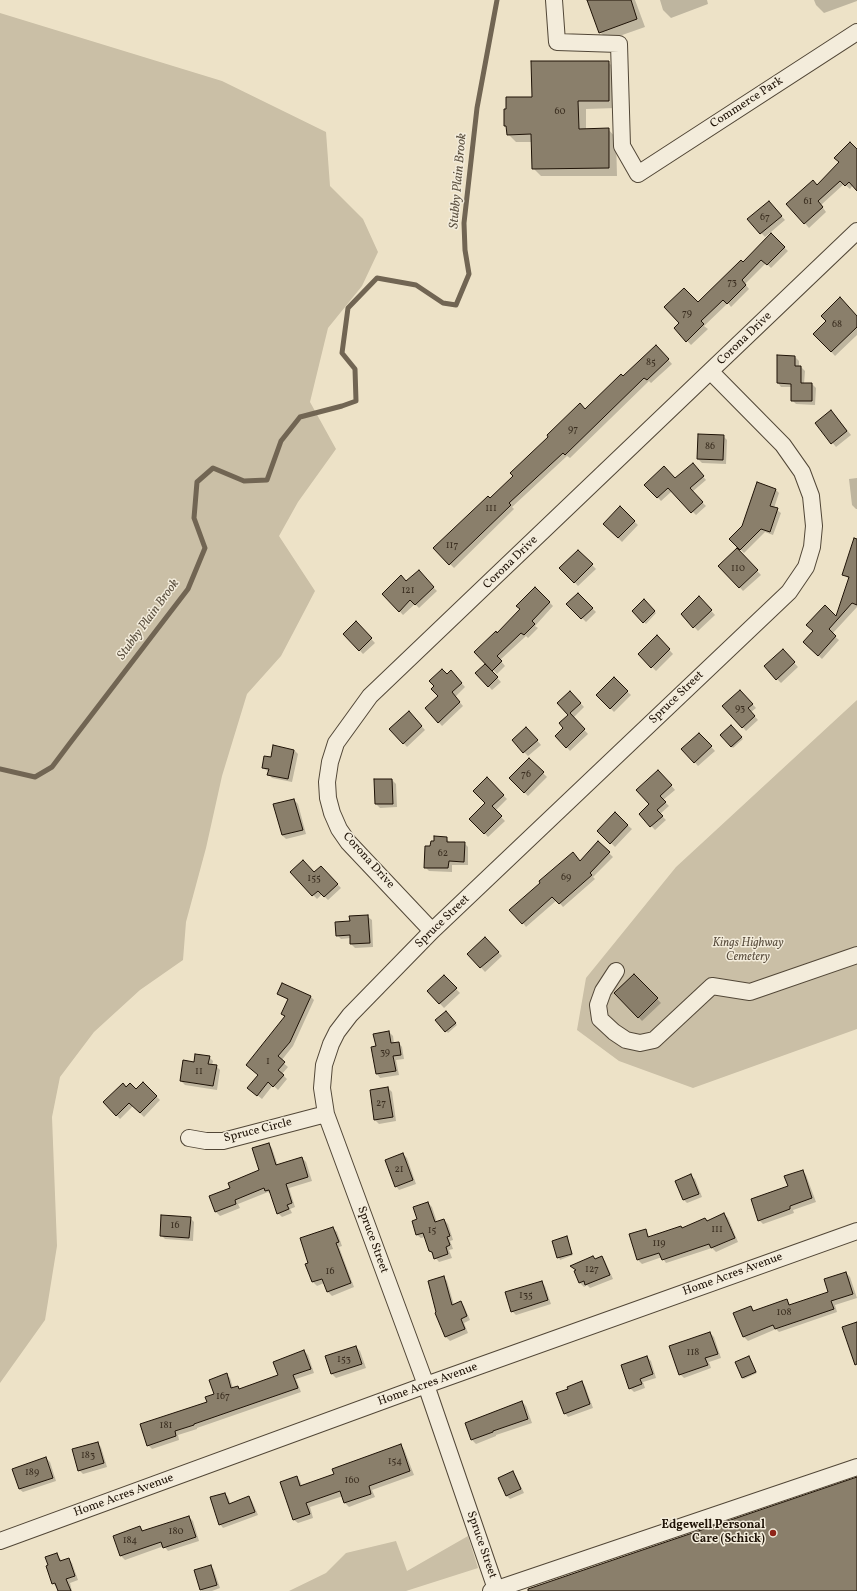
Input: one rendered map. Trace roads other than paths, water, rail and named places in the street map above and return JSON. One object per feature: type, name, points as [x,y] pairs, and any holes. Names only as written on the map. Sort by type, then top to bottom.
[{"type":"street","name":"Commerce Park","points":[[554,0],[557,42],[619,44],[622,146],[638,174],[857,32]]},
{"type":"street","name":"Corona Drive","points":[[432,932],[348,842],[339,829],[332,812],[327,790],[330,762],[336,743],[370,696],[857,231]]},
{"type":"street","name":"Spruce Street","points":[[494,1590],[426,1385],[326,1114],[322,1088],[323,1074],[327,1055],[337,1032],[350,1014],[432,932],[789,592],[806,567],[812,547],[814,526],[811,496],[802,472],[783,445],[711,372]]},
{"type":"street","points":[[616,971],[602,991],[598,1005],[600,1019],[614,1032],[626,1040],[640,1043],[654,1040],[712,986],[750,992],[857,955]]},
{"type":"street","name":"Spruce Circle","points":[[189,1138],[206,1141],[223,1141],[326,1114]]},
{"type":"street","name":"Home Acres Avenue","points":[[0,1541],[426,1385],[857,1231]]},
{"type":"street","points":[[494,1590],[857,1467]]},
{"type":"waterway","name":"Stubby Plain Brook","points":[[0,769],[35,777],[52,767],[188,589],[205,548],[194,518],[197,482],[213,468],[244,481],[267,480],[281,441],[300,417],[356,401],[355,369],[342,353],[348,308],[377,278],[416,285],[443,303],[456,305],[469,274],[465,250],[464,223],[477,108],[497,0]]},
{"type":"place","name":"Edgewell Personal Care (Schick)","points":[[773,1533]]},
{"type":"park label","name":"Kings Highway Cemetery","points":[[748,951]]}]
